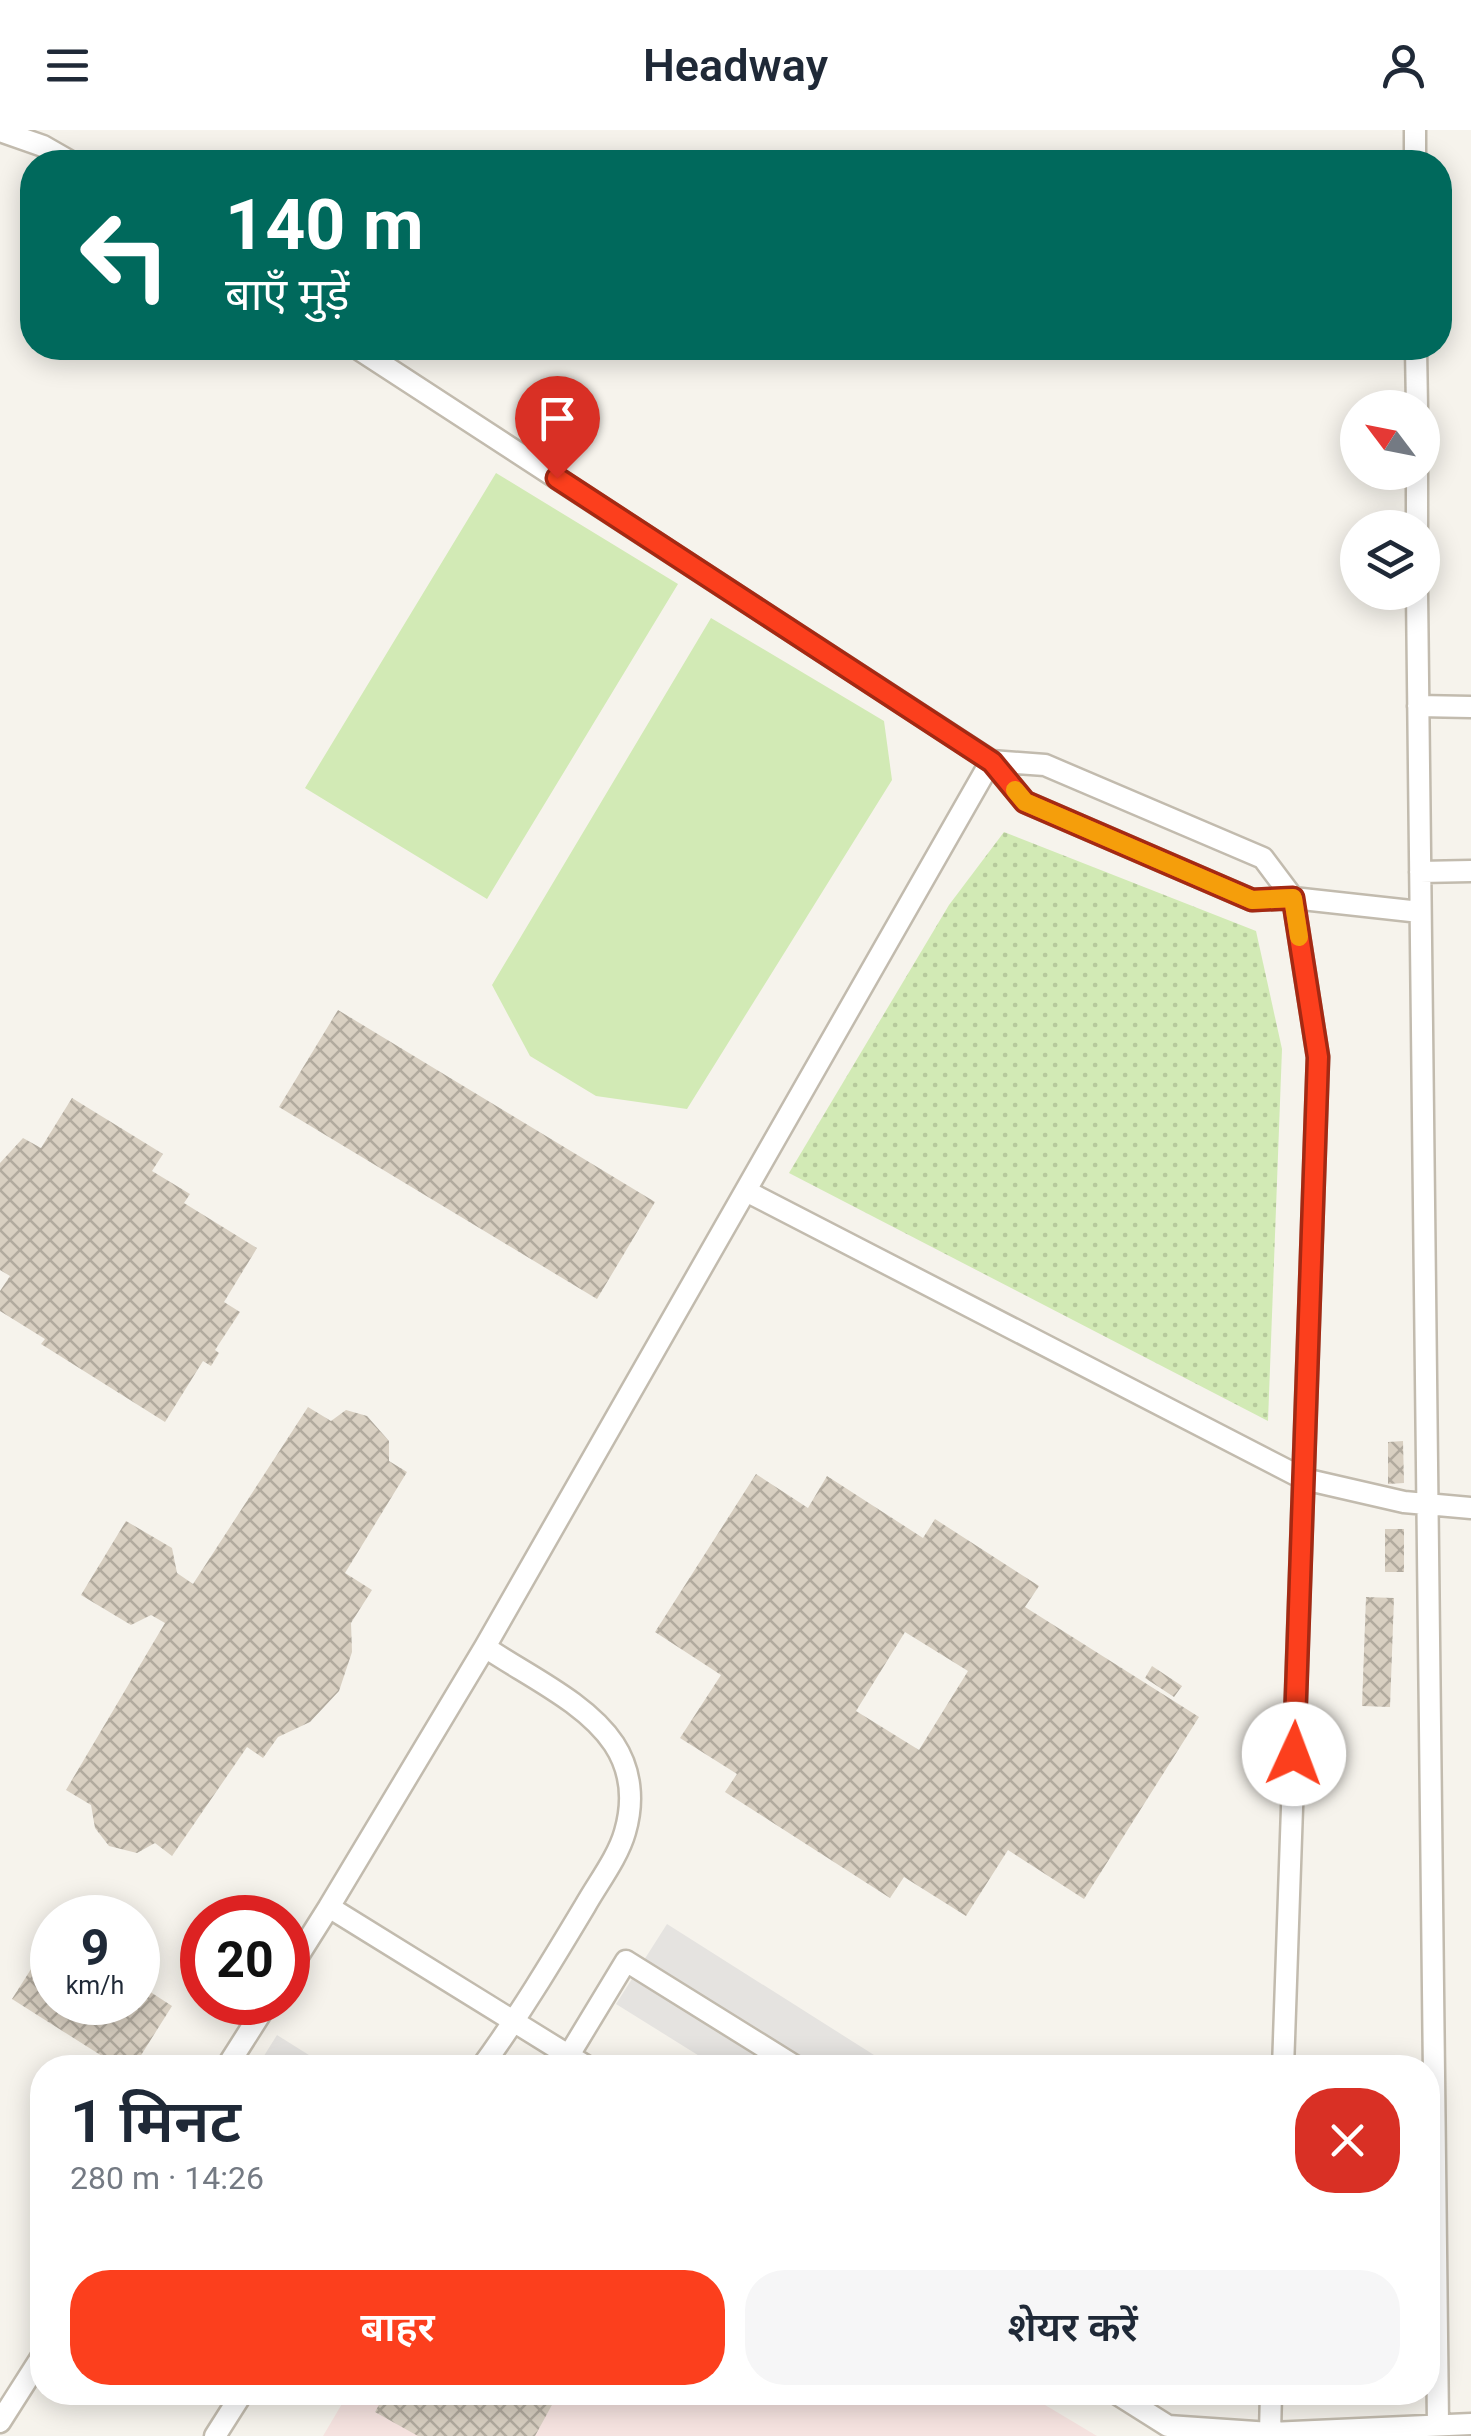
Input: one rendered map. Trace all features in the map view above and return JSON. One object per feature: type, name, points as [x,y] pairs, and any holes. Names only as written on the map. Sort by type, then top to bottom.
[{"type":"lane","points":[[0,131],[50,150]]},
{"type":"lane","points":[[375,360],[992,762],[1025,802],[1252,900],[1293,898],[1420,912]]},
{"type":"lane","points":[[1416,360],[1416,390]]},
{"type":"lane","points":[[1417,610],[1433,2055]]},
{"type":"lane","points":[[1418,706],[1471,707]]},
{"type":"lane","points":[[992,762],[1045,765],[1264,858],[1293,898],[1318,1057],[1283,2055]]},
{"type":"lane","points":[[310,1937],[485,1647],[992,762]]},
{"type":"lane","points":[[1420,872],[1471,872]]},
{"type":"lane","points":[[746,1191],[1304,1479],[1426,1504],[1471,1508]]},
{"type":"lane","points":[[485,1647],[585,1714],[612,1740],[628,1769],[629,1783],[625,1833],[515,2022],[491,2055]]},
{"type":"lane","points":[[329,1907],[568,2055],[626,1961],[777,2055]]},
{"type":"lane","points":[[234,2055],[253,2025]]},
{"type":"lane","points":[[0,2422],[30,2375]]},
{"type":"lane","points":[[215,2436],[235,2405]]},
{"type":"lane","points":[[1135,2405],[1168,2426],[1270,2432],[1471,2424]]},
{"type":"lane","points":[[1270,2432],[1271,2405]]},
{"type":"lane","points":[[1438,2405],[1438,2424]]},
{"type":"shaded area","points":[[667,1924],[874,2055],[698,2055],[616,2004]]},
{"type":"shaded area","points":[[277,2035],[309,2055],[264,2055]]},
{"type":"shaded area","points":[[341,2405],[1045,2405],[1097,2436],[323,2436]]},
{"type":"green space","points":[[496,473],[678,584],[487,899],[305,788]]},
{"type":"green space","points":[[711,618],[884,721],[892,780],[687,1109],[596,1096],[530,1056],[492,985]]},
{"type":"green space","points":[[1004,832],[1256,931],[1282,1049],[1268,1421],[789,1173],[949,905]]},
{"type":"building","points":[[338,1010],[655,1202],[597,1299],[279,1107]]},
{"type":"building","points":[[72,1098],[163,1154],[152,1171],[190,1194],[184,1203],[257,1248],[224,1302],[240,1312],[215,1350],[219,1353],[211,1366],[203,1361],[165,1422],[41,1344],[45,1339],[0,1311],[0,1291],[10,1276],[0,1270],[0,1163],[23,1138],[41,1148]]},
{"type":"building","points":[[308,1407],[331,1421],[346,1410],[367,1416],[389,1441],[389,1461],[407,1472],[345,1573],[372,1590],[351,1623],[352,1652],[339,1691],[310,1722],[278,1737],[263,1758],[247,1747],[172,1856],[155,1843],[137,1853],[109,1846],[95,1828],[91,1805],[66,1790],[165,1623],[151,1615],[131,1625],[81,1595],[126,1521],[172,1548],[177,1573],[193,1584]]},
{"type":"building","points":[[1403,1441],[1404,1483],[1388,1484],[1388,1442]]},
{"type":"building","points":[[756,1474],[808,1508],[827,1476],[923,1538],[935,1519],[1039,1586],[1025,1607],[1199,1717],[1084,1899],[1008,1850],[966,1916],[904,1877],[890,1898],[725,1792],[737,1774],[680,1738],[721,1675],[655,1632]],"holes":[[[905,1632],[968,1671],[919,1750],[856,1711]]]},
{"type":"building","points":[[1385,1529],[1404,1529],[1404,1572],[1385,1572]]},
{"type":"building","points":[[1366,1597],[1394,1598],[1390,1707],[1362,1706]]},
{"type":"building","points":[[1152,1666],[1182,1686],[1174,1697],[1145,1678]]},
{"type":"building","points":[[30,1971],[30,2010],[12,1999]]},
{"type":"building","points":[[160,1998],[172,2006],[141,2055],[100,2055],[53,2025],[160,2025]]},
{"type":"building","points":[[379,2405],[552,2405],[535,2436],[418,2436],[375,2412]]},
{"type":"slow traffic","points":[[1015,790],[1025,802],[1252,900],[1293,898],[1299,937]]},
{"type":"route","points":[[557,478],[992,762],[1025,802],[1252,900],[1293,898],[1318,1057],[1294,1754]]}]
